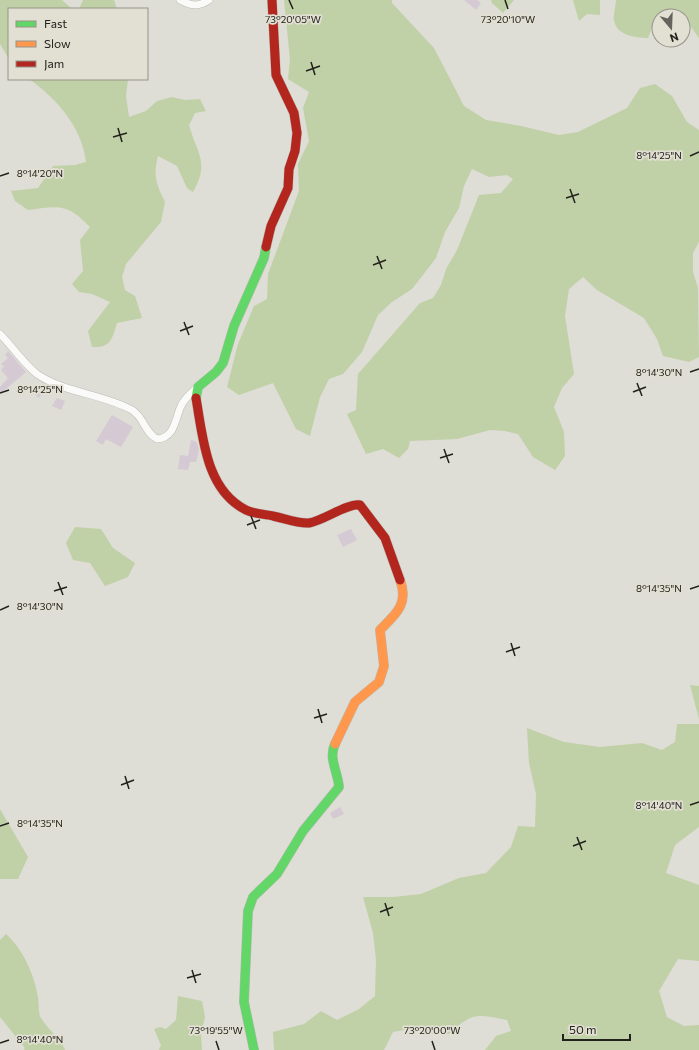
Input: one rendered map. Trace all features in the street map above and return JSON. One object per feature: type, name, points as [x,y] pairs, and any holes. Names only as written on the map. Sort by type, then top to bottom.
[{"type":"street","points":[[180,0],[189,5],[201,6],[209,0]]},
{"type":"street","points":[[0,334],[37,374],[65,387],[130,409],[141,418],[147,431],[157,439],[167,437],[172,432],[182,404],[198,387],[216,372],[223,363],[234,326],[264,258],[271,226],[281,207],[288,188],[289,169],[295,151],[297,133],[294,114],[276,75],[272,0]]},
{"type":"street","points":[[198,387],[196,396],[208,459],[225,494],[239,508],[308,523],[333,516],[353,504],[360,505],[385,538],[404,591],[399,611],[380,630],[384,666],[379,682],[355,702],[333,747],[332,762],[338,775],[339,787],[333,796],[302,831],[277,874],[254,897],[248,911],[244,1002],[254,1050]]},
{"type":"green space","points":[[0,0],[62,0],[71,8],[8,8],[8,57],[0,44]]},
{"type":"green space","points":[[83,0],[114,0],[117,8],[79,8]]},
{"type":"green space","points":[[284,0],[392,0],[392,3],[434,48],[464,106],[486,120],[559,135],[578,132],[627,108],[640,88],[655,84],[672,96],[687,122],[699,130],[699,242],[693,253],[693,272],[698,288],[699,357],[689,362],[663,356],[657,339],[644,318],[597,290],[583,277],[569,289],[565,316],[574,374],[562,388],[554,407],[564,432],[565,456],[555,470],[533,457],[518,434],[505,431],[490,430],[457,439],[410,441],[408,449],[399,458],[383,449],[366,454],[347,414],[356,410],[358,374],[420,303],[433,298],[441,285],[446,269],[457,250],[479,195],[501,193],[513,179],[507,175],[489,177],[472,169],[464,186],[459,208],[445,232],[436,258],[412,289],[392,302],[378,315],[362,352],[343,374],[329,379],[320,397],[310,436],[296,429],[273,383],[239,395],[227,387],[238,344],[254,306],[267,299],[268,274],[299,191],[298,164],[309,141],[303,108],[309,92],[288,79],[290,59]]},
{"type":"green space","points":[[491,0],[514,0],[503,13],[492,3]]},
{"type":"green space","points":[[573,0],[600,0],[600,15],[587,14],[579,21]]},
{"type":"green space","points":[[616,0],[699,0],[699,38],[691,27],[691,8],[651,8],[651,30],[648,38],[627,35],[618,29],[614,18]]},
{"type":"green space","points":[[30,80],[128,80],[126,96],[129,117],[146,111],[157,101],[172,97],[185,100],[200,99],[206,111],[195,113],[189,125],[201,165],[201,173],[193,192],[187,188],[177,166],[158,156],[156,179],[159,190],[165,202],[161,222],[126,264],[122,277],[125,290],[135,296],[142,318],[117,323],[112,338],[103,346],[92,347],[88,331],[110,302],[92,294],[79,292],[72,284],[83,271],[80,240],[90,227],[75,214],[62,208],[55,207],[28,210],[15,201],[11,191],[38,188],[53,166],[75,165],[86,162],[84,149],[74,126],[58,105]]},
{"type":"green space","points":[[75,527],[101,529],[113,548],[135,563],[128,577],[105,586],[90,563],[73,560],[66,543]]},
{"type":"green space","points":[[690,685],[699,686],[699,719]]},
{"type":"green space","points":[[677,724],[699,724],[699,827],[675,845],[666,873],[699,885],[699,961],[678,959],[659,991],[667,1017],[684,1026],[699,1025],[699,1050],[485,1050],[496,1036],[511,1031],[507,1020],[475,1016],[464,1022],[449,1034],[434,1034],[409,1029],[393,1032],[384,1050],[274,1050],[273,1032],[304,1024],[321,1011],[337,1020],[359,1009],[375,996],[376,960],[373,933],[363,897],[394,897],[421,894],[459,878],[486,873],[511,847],[518,826],[535,827],[536,794],[529,763],[527,728],[564,742],[600,747],[642,743],[662,750],[675,742]]},
{"type":"green space","points":[[0,809],[28,857],[18,879],[0,879]]},
{"type":"green space","points":[[6,934],[23,954],[31,971],[38,997],[39,1013],[41,1018],[63,1045],[65,1050],[24,1050],[25,1048],[0,1017],[0,940]]},
{"type":"green space","points":[[178,996],[202,1001],[205,1017],[201,1033],[202,1050],[159,1050],[161,1045],[154,1029],[160,1027],[166,1029],[176,1020]]},
{"type":"building","points":[[464,0],[477,0],[481,3],[476,10]]},
{"type":"building","points":[[8,351],[26,372],[0,394],[0,387],[8,378],[1,370],[4,366],[1,364],[8,358],[5,355]]},
{"type":"building","points":[[40,387],[45,392],[38,398],[34,392]]},
{"type":"building","points":[[57,398],[65,401],[61,410],[52,406]]},
{"type":"building","points":[[112,415],[133,427],[121,447],[106,439],[103,445],[96,441]]},
{"type":"building","points":[[191,440],[197,442],[199,450],[196,462],[190,462],[188,470],[178,469],[180,455],[188,456]]},
{"type":"building","points":[[351,529],[357,540],[343,547],[337,535]]},
{"type":"building","points":[[340,807],[344,814],[333,819],[330,813]]},
{"type":"traffic: fast","points":[[196,398],[198,387],[216,372],[223,363],[234,326],[264,258],[266,247]]},
{"type":"traffic: fast","points":[[254,1050],[244,1002],[248,911],[253,897],[277,874],[303,831],[339,787],[333,760],[333,749],[335,744]]},
{"type":"traffic: slow","points":[[335,744],[355,702],[379,682],[384,666],[380,630],[396,613],[402,602],[403,596],[400,580]]},
{"type":"traffic: jam","points":[[266,247],[271,226],[288,188],[289,169],[295,151],[297,133],[294,113],[276,75],[272,0]]},
{"type":"traffic: jam","points":[[196,398],[204,446],[214,476],[222,490],[233,501],[246,510],[252,512],[305,523],[322,519],[342,509],[360,505],[385,538],[400,580]]}]
